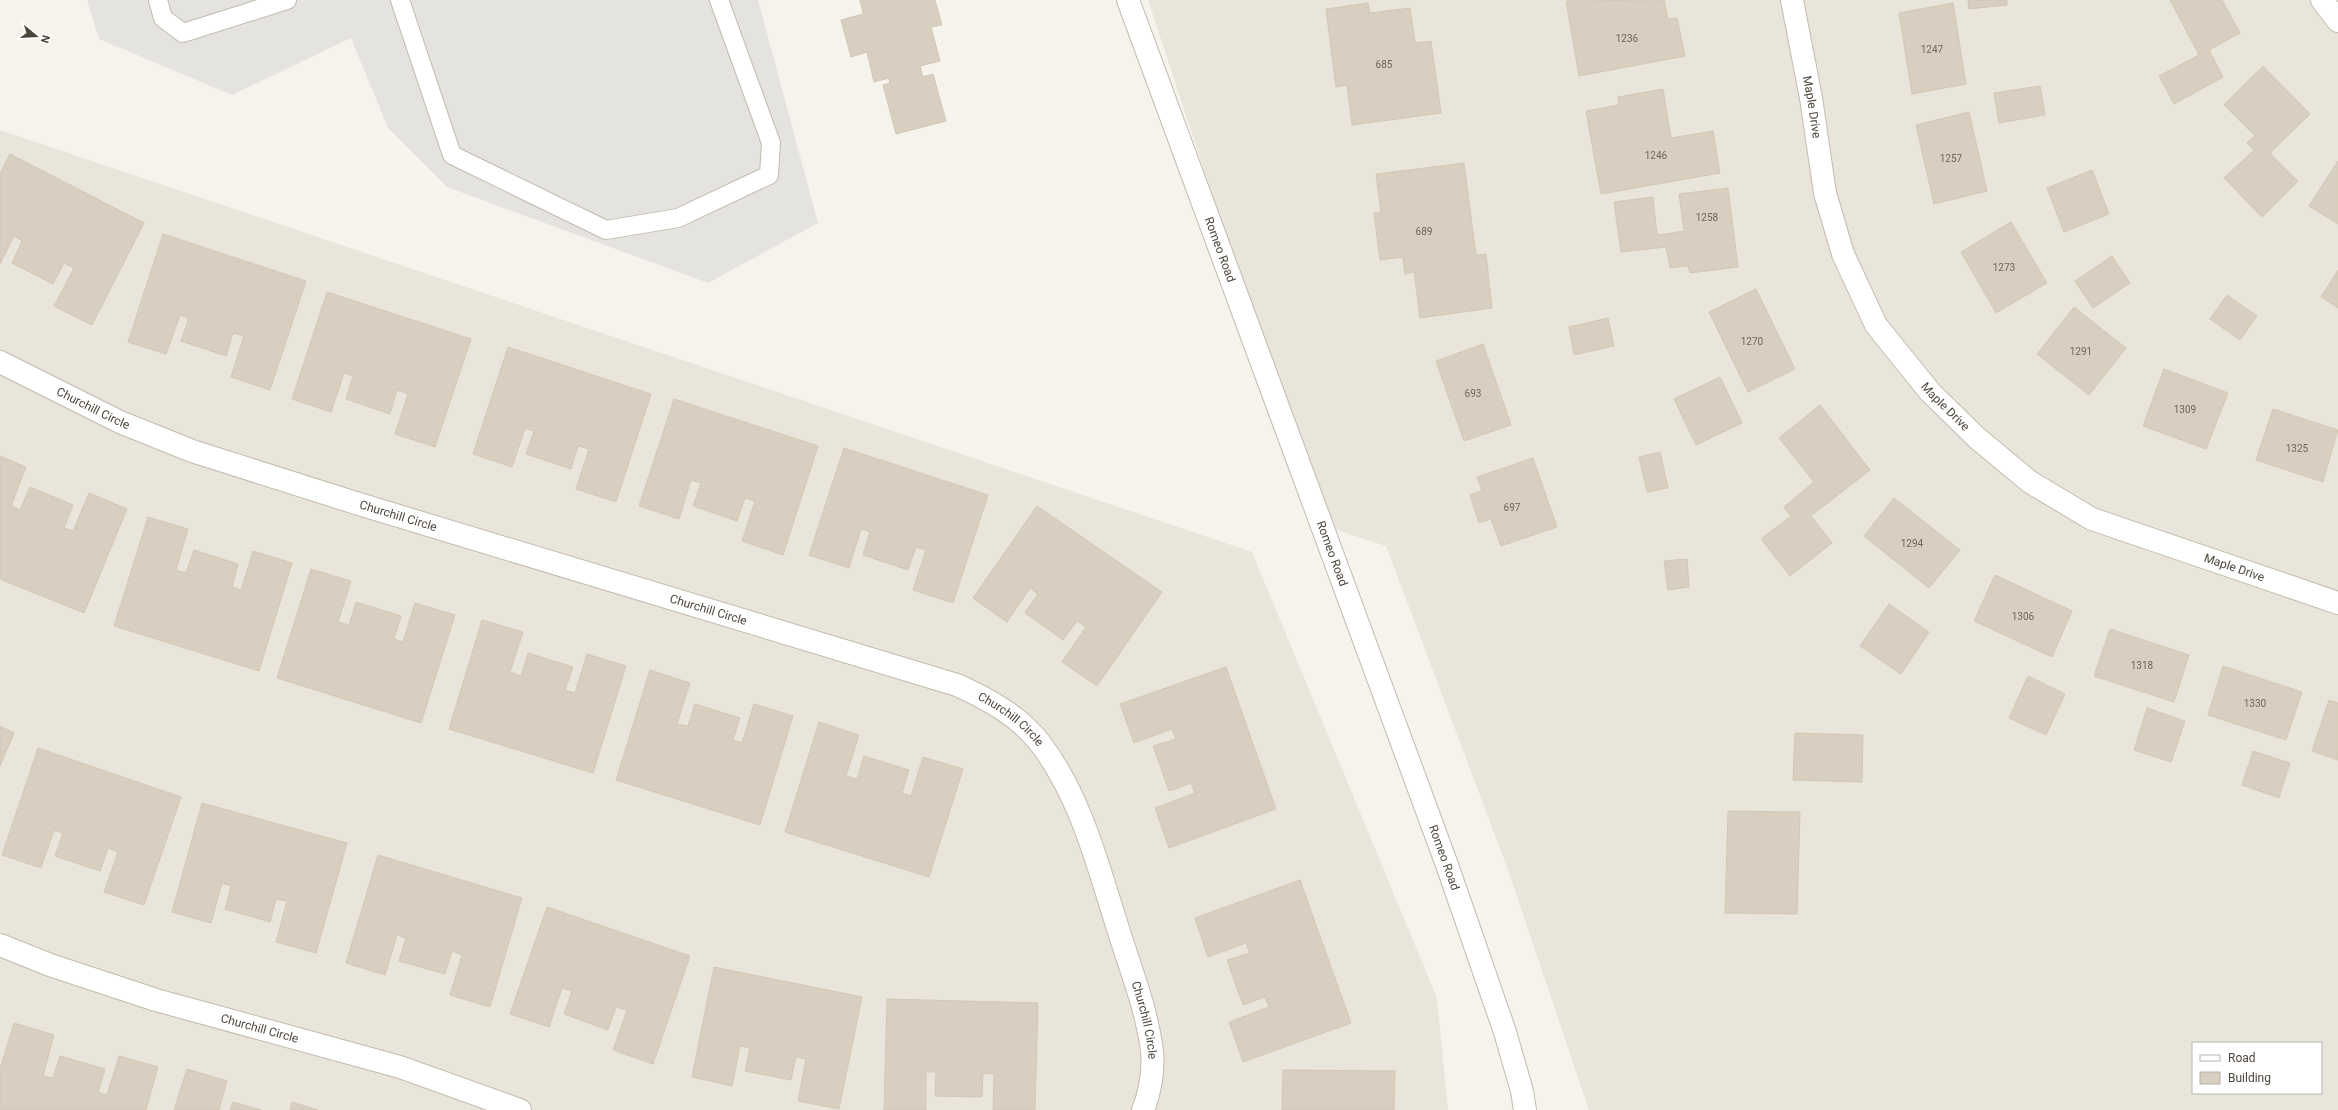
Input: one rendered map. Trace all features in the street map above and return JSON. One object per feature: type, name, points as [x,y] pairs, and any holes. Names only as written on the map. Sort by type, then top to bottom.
[{"type":"street","name":"Romeo Road","points":[[1128,0],[1442,851],[1505,1032],[1522,1091],[1525,1110]]},
{"type":"street","name":"Maple Drive","points":[[1792,0],[1811,98],[1825,193],[1843,254],[1876,325],[1930,392],[1977,438],[2030,482],[2092,519],[2338,603]]},
{"type":"street","points":[[2322,0],[2338,21]]},
{"type":"street","name":"Churchill Circle","points":[[0,362],[120,422],[192,451],[367,507],[957,685],[1006,712],[1040,743],[1054,764],[1072,794],[1092,849],[1146,1016],[1152,1052],[1151,1076],[1143,1110]]},
{"type":"street","name":"Churchill Circle","points":[[0,945],[50,965],[156,1000],[400,1067],[520,1110]]},
{"type":"lane","points":[[158,0],[163,18],[183,33],[280,1]]},
{"type":"lane","points":[[400,0],[452,155],[606,230],[678,218],[769,175],[770,143],[719,0]]},
{"type":"shaded area","points":[[87,0],[758,0],[818,223],[708,283],[447,187],[388,128],[351,38],[232,95],[99,39]]},
{"type":"shaded area","points":[[1148,0],[2338,0],[2338,1110],[1589,1110],[1507,867],[1386,546],[1321,525]]},
{"type":"shaded area","points":[[0,130],[1252,552],[1437,998],[1448,1110],[0,1110]]},
{"type":"building","points":[[860,0],[935,0],[942,25],[931,27],[940,61],[920,66],[923,77],[933,74],[946,121],[896,134],[883,85],[890,83],[889,78],[874,82],[867,52],[851,57],[841,20],[863,14]]},
{"type":"building","points":[[1664,0],[1668,19],[1677,18],[1685,56],[1579,76],[1566,1]]},
{"type":"building","points":[[1968,0],[2007,0],[2007,5],[1969,9]]},
{"type":"building","points":[[2170,0],[2222,0],[2240,33],[2209,50],[2223,77],[2174,104],[2159,76],[2199,55]]},
{"type":"building","points":[[1368,3],[1370,13],[1410,8],[1415,43],[1431,41],[1441,113],[1352,125],[1347,85],[1336,87],[1326,9]]},
{"type":"building","points":[[1953,3],[1966,84],[1912,94],[1899,13]]},
{"type":"building","points":[[2263,66],[2310,114],[2270,153],[2298,181],[2262,217],[2224,178],[2254,150],[2247,143],[2255,136],[2224,105]]},
{"type":"building","points":[[2040,86],[2045,115],[1999,123],[1994,93]]},
{"type":"building","points":[[1663,89],[1671,138],[1713,131],[1720,173],[1601,194],[1586,111],[1619,105],[1618,97]]},
{"type":"building","points":[[1969,112],[1987,191],[1934,204],[1916,125]]},
{"type":"building","points":[[10,154],[144,223],[92,325],[54,306],[74,268],[64,263],[53,284],[12,263],[22,241],[14,236],[0,264],[0,174]]},
{"type":"building","points":[[2338,161],[2338,224],[2309,206]]},
{"type":"building","points":[[1464,163],[1476,255],[1486,254],[1492,308],[1420,318],[1414,272],[1405,274],[1403,257],[1380,260],[1374,213],[1381,213],[1376,174]]},
{"type":"building","points":[[2092,170],[2109,214],[2064,232],[2047,188]]},
{"type":"building","points":[[1728,188],[1738,267],[1690,273],[1688,266],[1670,268],[1666,247],[1621,252],[1614,202],[1653,197],[1657,235],[1684,231],[1679,194]]},
{"type":"building","points":[[2011,222],[2047,283],[1996,313],[1961,252]]},
{"type":"building","points":[[163,234],[306,281],[270,390],[231,377],[244,336],[233,333],[226,356],[181,341],[189,318],[180,315],[166,354],[128,342]]},
{"type":"building","points":[[2112,256],[2130,283],[2093,308],[2075,281]]},
{"type":"building","points":[[2338,270],[2338,308],[2321,297]]},
{"type":"building","points":[[1756,289],[1795,369],[1748,392],[1709,312]]},
{"type":"building","points":[[327,292],[471,339],[435,447],[395,434],[408,394],[397,390],[390,414],[346,399],[353,376],[344,373],[331,412],[292,399]]},
{"type":"building","points":[[2227,295],[2257,316],[2240,340],[2210,319]]},
{"type":"building","points":[[2074,307],[2126,348],[2089,395],[2037,354]]},
{"type":"building","points":[[1608,318],[1614,346],[1574,355],[1569,327]]},
{"type":"building","points":[[1483,344],[1511,425],[1464,441],[1436,361]]},
{"type":"building","points":[[508,347],[651,394],[616,502],[576,489],[589,449],[578,446],[571,469],[526,454],[534,431],[525,428],[512,467],[473,454]]},
{"type":"building","points":[[2164,369],[2228,393],[2206,449],[2143,426]]},
{"type":"building","points":[[1720,377],[1742,423],[1696,445],[1674,399]]},
{"type":"building","points":[[674,399],[818,446],[783,555],[742,541],[755,501],[745,498],[737,521],[693,506],[701,483],[691,480],[679,519],[639,506]]},
{"type":"building","points":[[1820,405],[1870,470],[1811,516],[1832,543],[1790,576],[1761,539],[1791,516],[1784,507],[1814,482],[1779,438]]},
{"type":"building","points":[[2273,409],[2338,430],[2323,482],[2256,460]]},
{"type":"building","points":[[844,448],[988,495],[953,603],[913,590],[926,550],[916,547],[908,570],[863,555],[870,532],[861,529],[849,568],[809,555]]},
{"type":"building","points":[[1660,452],[1668,488],[1647,492],[1639,457]]},
{"type":"building","points":[[0,456],[26,467],[11,506],[20,510],[30,487],[73,505],[64,528],[73,531],[89,493],[127,509],[84,613],[0,579]]},
{"type":"building","points":[[1533,458],[1557,527],[1501,546],[1491,519],[1479,523],[1470,495],[1482,491],[1477,477]]},
{"type":"building","points":[[1894,498],[1960,550],[1929,588],[1864,536]]},
{"type":"building","points":[[1037,506],[1162,592],[1097,686],[1062,662],[1086,627],[1077,621],[1063,640],[1025,613],[1038,594],[1030,588],[1007,622],[973,598]]},
{"type":"building","points":[[148,517],[188,529],[176,570],[186,573],[194,550],[238,564],[232,587],[241,590],[253,551],[292,563],[259,671],[114,626]]},
{"type":"building","points":[[1687,559],[1689,587],[1668,590],[1664,561]]},
{"type":"building","points":[[311,569],[351,581],[338,622],[349,625],[356,602],[401,616],[394,639],[403,642],[415,603],[455,615],[421,723],[277,678]]},
{"type":"building","points":[[1995,575],[2072,611],[2052,657],[1974,621]]},
{"type":"building","points":[[1889,604],[1929,632],[1901,674],[1860,646]]},
{"type":"building","points":[[482,620],[523,632],[510,672],[521,676],[528,653],[573,667],[565,690],[575,693],[587,654],[626,666],[593,773],[449,729]]},
{"type":"building","points":[[2110,629],[2189,655],[2174,702],[2094,676]]},
{"type":"building","points":[[2223,666],[2302,692],[2286,740],[2208,715]]},
{"type":"building","points":[[1226,667],[1276,809],[1169,848],[1155,808],[1195,793],[1191,783],[1169,791],[1153,746],[1176,739],[1172,729],[1134,743],[1120,704]]},
{"type":"building","points":[[650,670],[690,683],[677,724],[688,726],[695,704],[740,718],[733,740],[742,743],[754,704],[793,716],[760,825],[616,780]]},
{"type":"building","points":[[2028,676],[2065,694],[2046,735],[2009,718]]},
{"type":"building","points":[[2329,700],[2338,703],[2338,760],[2312,751]]},
{"type":"building","points":[[2147,708],[2185,721],[2171,762],[2134,750]]},
{"type":"building","points":[[819,722],[859,735],[846,776],[857,779],[864,756],[909,770],[902,793],[911,796],[923,757],[963,769],[929,877],[785,832]]},
{"type":"building","points":[[0,726],[14,733],[0,766]]},
{"type":"building","points":[[1795,733],[1863,735],[1862,782],[1793,780]]},
{"type":"building","points":[[38,748],[181,797],[144,905],[104,892],[118,852],[108,848],[100,871],[55,856],[63,833],[54,830],[41,868],[2,855]]},
{"type":"building","points":[[2253,751],[2290,763],[2279,798],[2242,785]]},
{"type":"building","points":[[202,803],[347,843],[316,953],[276,942],[287,901],[276,899],[270,922],[225,909],[231,886],[222,883],[211,923],[172,912]]},
{"type":"building","points":[[1728,811],[1800,812],[1797,914],[1725,913]]},
{"type":"building","points":[[378,855],[522,898],[490,1007],[450,995],[462,955],[452,951],[445,974],[399,961],[406,938],[397,935],[385,975],[346,963]]},
{"type":"building","points":[[1300,880],[1351,1023],[1243,1062],[1229,1022],[1269,1007],[1265,997],[1243,1005],[1227,960],[1250,953],[1246,943],[1208,957],[1195,918]]},
{"type":"building","points":[[547,907],[690,956],[653,1064],[613,1050],[627,1010],[616,1007],[608,1030],[564,1014],[572,991],[562,988],[549,1027],[510,1014]]},
{"type":"building","points":[[714,967],[862,997],[839,1109],[798,1101],[806,1059],[796,1057],[791,1080],[745,1071],[750,1048],[740,1046],[732,1086],[692,1077]]},
{"type":"building","points":[[887,999],[1038,1003],[1035,1110],[993,1110],[994,1074],[983,1073],[982,1097],[935,1096],[936,1072],[926,1072],[926,1110],[884,1110]]},
{"type":"building","points":[[14,1023],[54,1035],[43,1076],[53,1078],[60,1056],[105,1069],[98,1092],[107,1095],[119,1056],[158,1067],[146,1110],[0,1110],[0,1069]]},
{"type":"building","points":[[187,1069],[227,1081],[219,1110],[174,1110]]},
{"type":"building","points":[[1283,1070],[1395,1071],[1394,1110],[1282,1110]]},
{"type":"building","points":[[233,1102],[261,1110],[230,1110]]},
{"type":"building","points":[[292,1102],[318,1110],[290,1110]]}]
